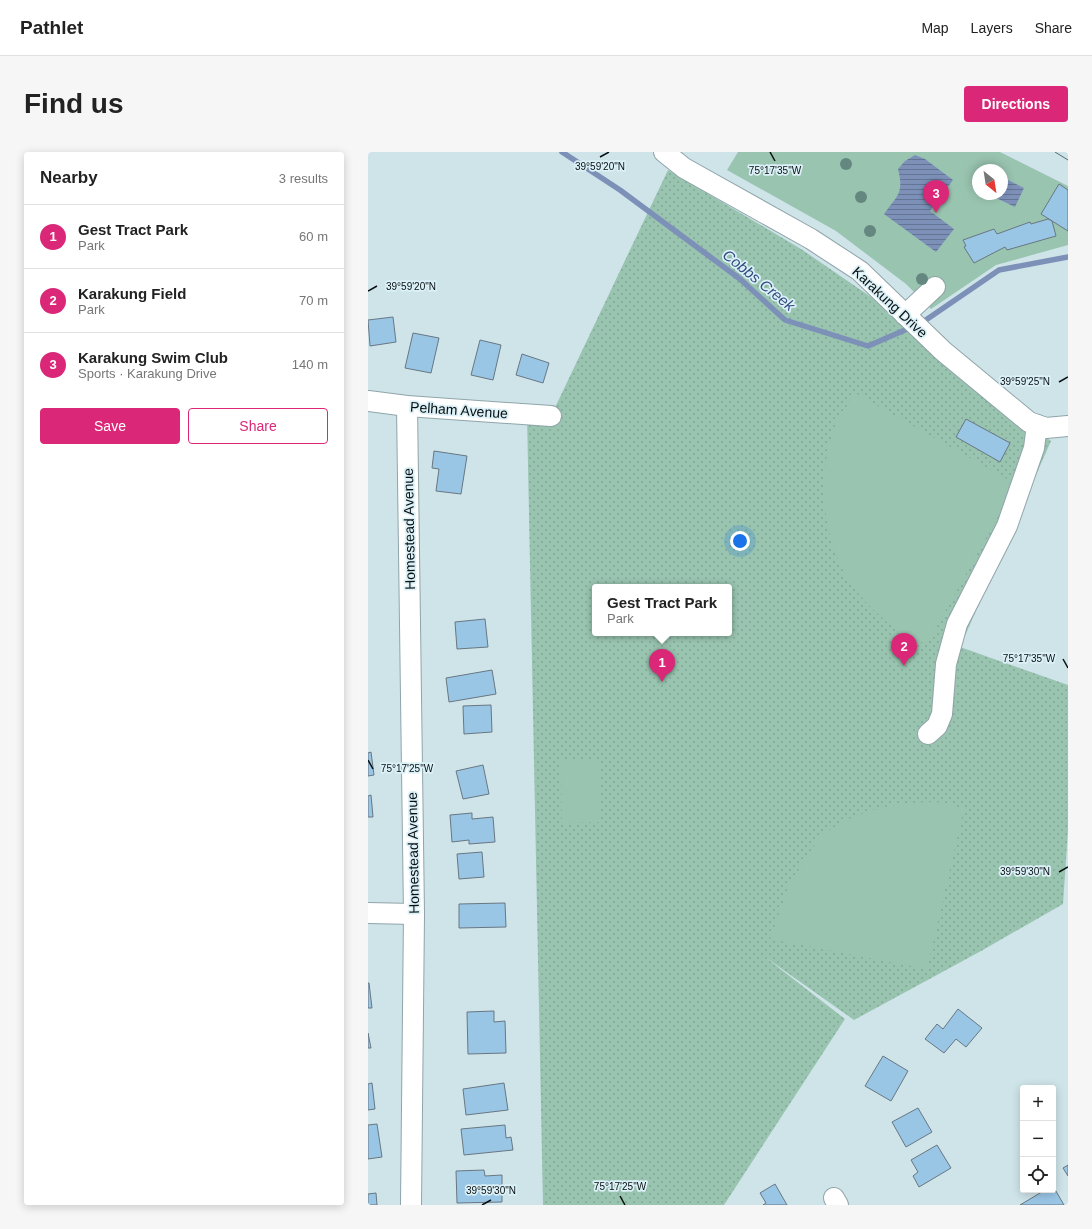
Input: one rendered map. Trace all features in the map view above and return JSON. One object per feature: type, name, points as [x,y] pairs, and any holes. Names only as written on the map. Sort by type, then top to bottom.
[{"type":"street","name":"Karakung Drive","points":[[664,152],[684,168],[811,239],[860,271],[944,351],[1029,422],[1046,428],[1068,426]]},
{"type":"street","points":[[900,310],[934,287]]},
{"type":"street","name":"Pelham Avenue","points":[[368,401],[407,406],[551,416]]},
{"type":"street","name":"Homestead Avenue","points":[[407,406],[414,914],[411,1205]]},
{"type":"street","points":[[928,734],[937,726],[942,714],[946,664],[957,624],[1007,526],[1034,448],[1037,425]]},
{"type":"street","points":[[368,913],[414,914]]},
{"type":"green space","points":[[738,152],[1000,152],[1068,186],[1068,245],[996,265],[931,309],[906,284],[836,231],[727,170]]},
{"type":"green space","points":[[668,170],[801,249],[925,334],[918,340],[1051,441],[960,647],[1068,685],[1068,830],[1063,904],[981,951],[854,1020],[765,957],[845,1019],[724,1205],[543,1205],[527,415],[551,416]]},
{"type":"green space","points":[[855,393],[1016,484],[927,644],[905,635],[894,628],[867,603],[854,588],[845,574],[837,557],[831,538],[824,498],[826,458],[837,421]]},
{"type":"green space","points":[[561,759],[601,759],[601,822],[562,823]]},
{"type":"green space","points":[[936,802],[964,808],[927,969],[770,939],[789,885],[821,835],[846,820],[878,808],[907,803]]},
{"type":"water","points":[[915,155],[925,159],[953,180],[930,211],[954,229],[936,252],[884,214],[896,198],[900,189],[898,169],[905,161]]},
{"type":"water","points":[[1008,180],[1024,188],[1015,207],[1000,200],[1008,200]]},
{"type":"building","points":[[1059,184],[1068,190],[1068,231],[1041,214]]},
{"type":"building","points":[[1048,219],[1052,221],[1056,236],[1007,250],[1005,247],[974,263],[964,247],[966,246],[963,240],[994,229],[997,234],[1030,222],[1031,224]]},
{"type":"building","points":[[393,317],[396,342],[370,346],[368,320]]},
{"type":"building","points":[[413,333],[439,338],[431,373],[405,368]]},
{"type":"building","points":[[480,340],[501,345],[493,380],[471,375]]},
{"type":"building","points":[[522,354],[549,363],[543,383],[516,375]]},
{"type":"building","points":[[966,419],[1010,443],[1000,462],[956,437]]},
{"type":"building","points":[[434,451],[467,456],[461,494],[436,491],[439,469],[432,468]]},
{"type":"building","points":[[485,619],[488,647],[457,649],[455,622]]},
{"type":"building","points":[[492,670],[496,694],[449,702],[446,678]]},
{"type":"building","points":[[491,705],[492,732],[464,734],[463,706]]},
{"type":"building","points":[[371,752],[374,775],[368,776],[368,753]]},
{"type":"building","points":[[483,765],[489,794],[463,799],[456,771]]},
{"type":"building","points":[[371,795],[373,817],[368,817],[368,796]]},
{"type":"building","points":[[472,813],[472,819],[493,817],[495,842],[469,844],[469,840],[452,842],[450,815]]},
{"type":"building","points":[[482,852],[484,877],[459,879],[457,854]]},
{"type":"building","points":[[505,903],[506,927],[459,928],[459,904]]},
{"type":"building","points":[[369,983],[372,1008],[368,1008]]},
{"type":"building","points":[[958,1009],[982,1028],[966,1047],[956,1039],[944,1053],[925,1039],[937,1024],[943,1029]]},
{"type":"building","points":[[494,1011],[494,1022],[505,1021],[506,1053],[468,1054],[467,1012]]},
{"type":"building","points":[[368,1033],[371,1048],[368,1048]]},
{"type":"building","points":[[883,1056],[908,1071],[891,1101],[865,1086]]},
{"type":"building","points":[[372,1083],[375,1109],[368,1110],[368,1084]]},
{"type":"building","points":[[504,1083],[508,1110],[466,1115],[463,1089]]},
{"type":"building","points":[[918,1108],[932,1132],[906,1147],[892,1122]]},
{"type":"building","points":[[377,1124],[382,1157],[368,1159],[368,1125]]},
{"type":"building","points":[[505,1125],[506,1138],[511,1137],[513,1150],[464,1155],[461,1129]]},
{"type":"building","points":[[937,1145],[951,1168],[919,1187],[913,1176],[918,1172],[911,1160]]},
{"type":"building","points":[[1068,1165],[1068,1176],[1063,1168]]},
{"type":"building","points":[[484,1170],[485,1176],[502,1175],[502,1202],[457,1203],[456,1171]]},
{"type":"building","points":[[775,1184],[787,1205],[763,1205],[766,1203],[760,1193]]},
{"type":"building","points":[[1056,1191],[1064,1205],[1020,1205],[1040,1193],[1056,1193]]},
{"type":"building","points":[[376,1193],[377,1205],[368,1205],[368,1194]]},
{"type":"waterway","name":"Cobbs Creek","points":[[562,152],[620,190],[740,279],[785,320],[868,346],[912,327]]},
{"type":"waterway","name":"Cobbs Creek","points":[[920,324],[999,270],[1068,257]]},
{"type":"tram line","points":[[1055,152],[1068,160]]},
{"type":"place","name":"Karakung Swim Club","points":[[936,213]]},
{"type":"place","name":"Karakung Field","points":[[904,666]]},
{"type":"place","name":"Gest Tract Park","points":[[662,682]]}]
